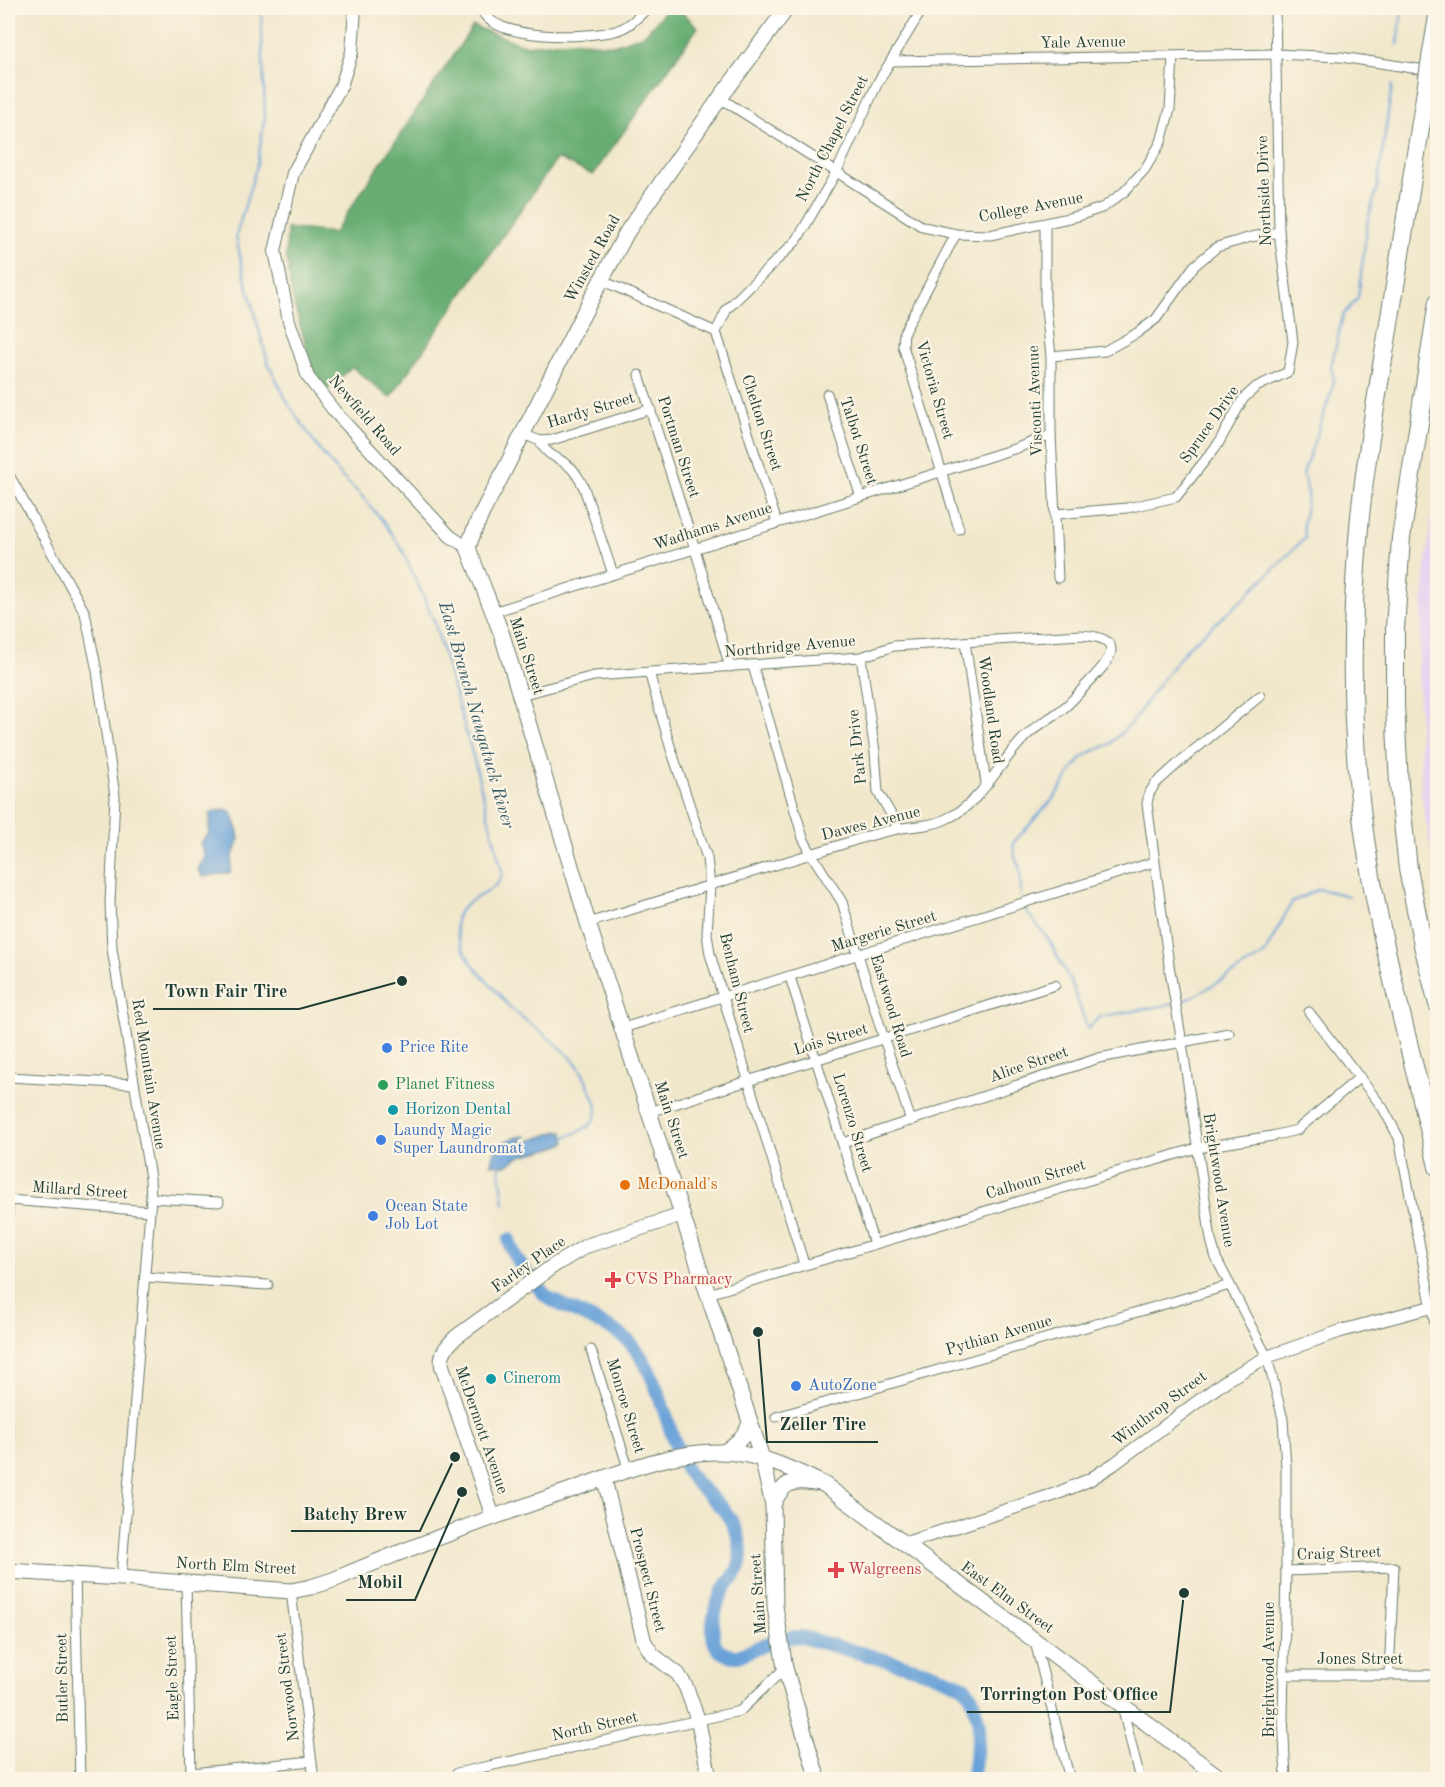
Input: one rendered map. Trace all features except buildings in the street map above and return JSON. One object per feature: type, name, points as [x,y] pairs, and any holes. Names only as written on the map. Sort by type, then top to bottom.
[{"type":"highway","points":[[1437,17],[1432,69],[1365,473],[1354,596],[1353,663],[1354,731],[1369,869],[1437,1167]]},
{"type":"highway","points":[[1437,302],[1401,538],[1395,629],[1395,705],[1399,785],[1408,869],[1437,1004]]},
{"type":"main road","name":"Winsted Road","points":[[468,549],[472,534],[627,232],[782,8]]},
{"type":"main road","name":"Main Street","points":[[468,549],[493,612],[520,694],[588,923],[762,1458],[773,1505],[775,1606],[785,1668],[818,1779]]},
{"type":"main road","name":"Farley Place","points":[[442,1354],[456,1337],[541,1275],[586,1246],[682,1215]]},
{"type":"main road","name":"McDermott Avenue","points":[[442,1354],[442,1366],[493,1517]]},
{"type":"main road","points":[[724,1452],[737,1443],[750,1424]]},
{"type":"main road","name":"North Elm Street","points":[[8,1572],[186,1582],[291,1591],[333,1580],[493,1517],[604,1478],[670,1458],[724,1452],[762,1458]]},
{"type":"main road","name":"East Elm Street","points":[[762,1458],[789,1467],[825,1485],[1223,1779]]},
{"type":"main road","name":"Prospect Street","points":[[604,1478],[644,1641],[652,1654],[678,1674],[686,1687],[698,1720],[710,1779]]},
{"type":"main road","points":[[773,1505],[778,1493],[790,1483],[798,1480],[825,1485]]},
{"type":"street","name":"Newfield Road","points":[[355,8],[352,52],[341,86],[293,173],[275,251],[289,321],[308,377],[335,412],[450,536],[468,549]]},
{"type":"street","points":[[481,8],[493,22],[521,32],[579,37],[617,31],[632,23],[648,8]]},
{"type":"street","name":"North Chapel Street","points":[[716,332],[726,309],[797,240],[837,171],[878,82],[923,8]]},
{"type":"street","name":"Northside Drive","points":[[1275,8],[1279,232],[1293,342],[1288,372]]},
{"type":"street","name":"Yale Avenue","points":[[891,61],[1276,54],[1341,57],[1432,69]]},
{"type":"street","name":"College Avenue","points":[[720,98],[923,227],[956,234],[990,235],[1078,216],[1104,207],[1125,191],[1145,169],[1161,142],[1170,109],[1173,57]]},
{"type":"street","name":"Visconti Avenue","points":[[1045,224],[1045,300],[1051,356],[1051,435],[1058,578]]},
{"type":"street","points":[[1051,356],[1105,351],[1156,319],[1194,266],[1217,247],[1279,232]]},
{"type":"street","name":"Victoria Street","points":[[956,234],[904,332],[903,346],[959,529]]},
{"type":"street","points":[[601,280],[716,332]]},
{"type":"street","name":"Chelton Street","points":[[716,332],[777,523]]},
{"type":"street","name":"Spruce Drive","points":[[1056,514],[1127,508],[1176,496],[1218,444],[1243,399],[1256,387],[1288,372]]},
{"type":"street","name":"Portman Street","points":[[639,375],[730,667]]},
{"type":"street","name":"Talbot Street","points":[[827,394],[861,497]]},
{"type":"street","name":"Hardy Street","points":[[540,441],[552,440],[651,409]]},
{"type":"street","points":[[523,434],[540,441],[543,449],[569,466],[578,476],[613,574]]},
{"type":"street","name":"Wadhams Avenue","points":[[493,612],[1051,435]]},
{"type":"street","name":"Red Mountain Avenue","points":[[8,473],[85,613],[97,671],[115,796],[110,903],[112,949],[150,1178],[151,1198],[122,1578]]},
{"type":"street","name":"Northridge Avenue","points":[[520,694],[594,676],[861,657],[894,646],[1082,635],[1105,639],[1112,655],[1106,665]]},
{"type":"street","name":"Woodland Road","points":[[965,642],[986,783]]},
{"type":"street","name":"Park Drive","points":[[861,657],[875,752],[878,792],[899,828]]},
{"type":"street","name":"Dawes Avenue","points":[[588,923],[812,855],[841,844],[899,828],[937,823],[948,819],[970,804],[1014,747],[1029,732],[1062,710],[1106,665]]},
{"type":"street","name":"Eastwood Road","points":[[753,666],[803,838],[842,902],[911,1121]]},
{"type":"street","name":"Benham Street","points":[[649,672],[670,746],[707,858],[710,886],[707,934],[710,954],[804,1264]]},
{"type":"street","name":"Brightwood Avenue","points":[[1260,696],[1155,784],[1147,804],[1211,1240],[1216,1258],[1267,1357],[1283,1419],[1286,1468],[1286,1571],[1282,1715],[1286,1779]]},
{"type":"street","name":"Margerie Street","points":[[623,1029],[1154,862]]},
{"type":"street","name":"Lorenzo Street","points":[[790,976],[874,1244]]},
{"type":"street","name":"Lois Street","points":[[649,1112],[1055,985]]},
{"type":"street","points":[[1309,1012],[1383,1108],[1399,1138],[1434,1305],[1437,1341]]},
{"type":"street","name":"Alice Street","points":[[843,1143],[1099,1058],[1229,1033]]},
{"type":"street","points":[[8,1077],[134,1084]]},
{"type":"street","name":"Calhoun Street","points":[[708,1294],[1197,1148],[1297,1130],[1360,1077]]},
{"type":"street","points":[[151,1198],[219,1202]]},
{"type":"street","points":[[8,1201],[8,1214]]},
{"type":"street","name":"Millard Street","points":[[8,1201],[150,1211]]},
{"type":"street","points":[[145,1277],[268,1285]]},
{"type":"street","name":"Pythian Avenue","points":[[776,1417],[1230,1285]]},
{"type":"street","name":"Winthrop Street","points":[[903,1544],[1056,1494],[1089,1480],[1228,1379],[1267,1357],[1337,1332],[1434,1305]]},
{"type":"street","name":"Monroe Street","points":[[591,1350],[629,1471]]},
{"type":"street","name":"Craig Street","points":[[1286,1571],[1394,1567],[1389,1674]]},
{"type":"street","name":"Butler Street","points":[[75,1575],[80,1779]]},
{"type":"street","name":"Eagle Street","points":[[186,1582],[191,1773]]},
{"type":"street","name":"Norwood Street","points":[[291,1591],[314,1779]]},
{"type":"street","points":[[1035,1641],[1070,1779]]},
{"type":"street","name":"North Street","points":[[457,1776],[740,1711],[785,1668]]},
{"type":"street","name":"Jones Street","points":[[1283,1675],[1437,1674]]},
{"type":"street","points":[[1122,1705],[1140,1779]]},
{"type":"street","points":[[179,1779],[191,1773],[312,1761]]},
{"type":"shaded area","points":[[1437,467],[1437,881],[1421,793],[1418,668]]},
{"type":"green space","points":[[668,8],[677,8],[698,27],[593,175],[557,158],[390,398],[352,367],[328,389],[314,375],[292,296],[286,257],[287,228],[334,233],[473,26],[524,45],[573,41],[613,45],[644,35]]},
{"type":"water","points":[[229,810],[237,827],[239,840],[232,858],[231,872],[203,877],[198,870],[204,857],[200,843],[209,834],[210,813]]},
{"type":"water","points":[[563,1131],[566,1142],[561,1145],[519,1157],[506,1165],[491,1164],[498,1147],[508,1140],[526,1136],[519,1141],[520,1144]]},
{"type":"waterway","name":"East Branch Naugatuck River","points":[[261,8],[265,116],[257,165],[236,236],[268,363],[289,405],[321,452],[383,521],[402,549],[434,621],[474,760],[502,871],[500,880],[495,886],[462,908],[457,916],[458,936],[471,962],[508,1005],[560,1047],[584,1075],[596,1102],[595,1119],[583,1130],[564,1138]]},
{"type":"waterway","points":[[1398,45],[1402,8]]},
{"type":"waterway","points":[[1021,897],[1020,869],[1013,843],[1054,798],[1082,758],[1110,744],[1133,721],[1187,648],[1242,600],[1305,538],[1303,524],[1308,493],[1303,474],[1332,390],[1334,379],[1331,367],[1343,315],[1358,298],[1368,219],[1377,190],[1392,85]]},
{"type":"waterway","points":[[1179,1003],[1264,955],[1292,902],[1319,889],[1349,896]]},
{"type":"waterway","points":[[1026,911],[1049,940],[1071,982],[1088,1029],[1099,1017],[1173,1004]]},
{"type":"waterway","name":"East Branch Naugatuck River","points":[[499,1163],[504,1204]]},
{"type":"waterway","name":"East Branch Naugatuck River","points":[[509,1240],[519,1262],[546,1296],[615,1331],[633,1346],[651,1374],[687,1471],[727,1514],[734,1526],[741,1552],[738,1570],[722,1593],[715,1612],[713,1633],[714,1642],[719,1650],[727,1655],[738,1656],[777,1640],[802,1637],[929,1672],[964,1686],[972,1697],[979,1724],[972,1780]]},
{"type":"place","name":"Town Fair Tire","points":[[402,981]]},
{"type":"place","name":"Price Rite","points":[[387,1048]]},
{"type":"place","name":"Planet Fitness","points":[[383,1085]]},
{"type":"place","name":"Horizon Dental","points":[[393,1110]]},
{"type":"place","name":"Laundy Magic Super Laundromat","points":[[381,1140]]},
{"type":"place","name":"McDonald's","points":[[625,1185]]},
{"type":"place","name":"Ocean State Job Lot","points":[[373,1216]]},
{"type":"place","name":"CVS Pharmacy","points":[[613,1280]]},
{"type":"place","name":"Zeller Tire","points":[[758,1332]]},
{"type":"place","name":"Cinerom","points":[[491,1379]]},
{"type":"place","name":"AutoZone","points":[[796,1386]]},
{"type":"place","name":"Batchy Brew","points":[[455,1457]]},
{"type":"place","name":"Mobil","points":[[462,1492]]},
{"type":"place","name":"Walgreens","points":[[836,1570]]},
{"type":"place","name":"Torrington Post Office","points":[[1184,1593]]}]
